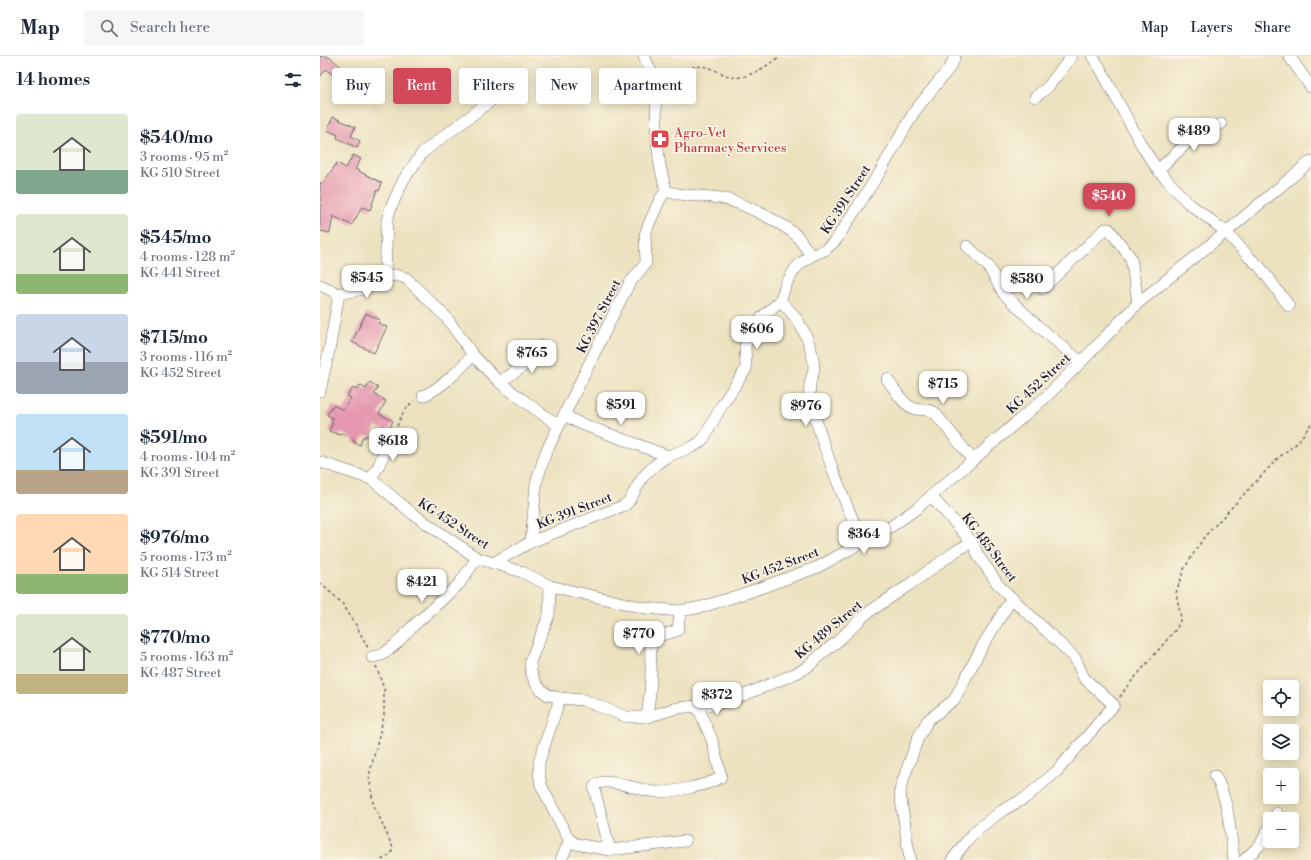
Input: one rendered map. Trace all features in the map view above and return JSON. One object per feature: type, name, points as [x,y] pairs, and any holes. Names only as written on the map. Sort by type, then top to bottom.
[{"type":"street","points":[[644,56],[649,68]]},
{"type":"street","name":"KG 391 Street","points":[[492,563],[531,542],[625,505],[629,501],[643,477],[655,465],[668,456],[692,447],[704,438],[722,405],[746,369],[745,346],[752,329],[762,317],[780,301],[786,284],[801,262],[825,250],[836,240],[880,172],[914,112],[947,71],[955,56]]},
{"type":"street","points":[[1035,97],[1047,88],[1072,56]]},
{"type":"street","points":[[1092,56],[1099,66],[1143,148],[1158,170],[1187,202],[1226,232],[1260,267],[1289,306]]},
{"type":"street","points":[[1289,56],[1311,87]]},
{"type":"street","points":[[385,277],[387,220],[391,207],[404,179],[423,152],[487,104]]},
{"type":"street","points":[[656,104],[657,142],[660,166],[666,191],[681,195],[722,198],[743,205],[786,228],[797,237],[811,256]]},
{"type":"street","points":[[1158,170],[1189,141],[1221,124]]},
{"type":"street","name":"KG 452 Street","points":[[320,462],[371,480],[413,514],[477,558],[522,572],[550,586],[646,608],[680,611],[702,607],[818,568],[892,526],[916,509],[1047,396],[1138,303],[1311,161]]},
{"type":"street","name":"KG 397 Street","points":[[531,542],[536,483],[546,452],[629,284],[646,263],[645,235],[660,199],[666,191]]},
{"type":"street","points":[[1042,288],[1105,229],[1109,229],[1131,258],[1138,303]]},
{"type":"street","points":[[967,246],[988,266],[1004,294],[1039,327],[1081,362]]},
{"type":"street","points":[[320,285],[339,294],[362,289],[385,277],[395,275],[406,278],[446,317],[473,355],[499,382],[559,426]]},
{"type":"street","points":[[320,391],[330,351],[339,294]]},
{"type":"street","points":[[780,301],[786,306],[799,323],[812,354],[814,369],[809,390],[811,404],[820,435],[862,543]]},
{"type":"street","points":[[499,382],[520,369],[540,352],[542,346]]},
{"type":"street","points":[[424,396],[434,391],[450,379],[473,355]]},
{"type":"street","points":[[887,379],[904,402],[910,407],[917,410],[929,409],[934,412],[973,460]]},
{"type":"street","points":[[564,415],[579,423],[668,456]]},
{"type":"street","points":[[371,480],[392,434]]},
{"type":"street","name":"KG 485 Street","points":[[931,496],[972,542],[979,557],[998,586],[1075,658],[1084,678],[1114,705]]},
{"type":"street","name":"KG 489 Street","points":[[550,586],[548,615],[530,662],[531,672],[535,682],[541,690],[548,695],[560,698],[583,700],[627,717],[647,717],[677,708],[716,704],[735,699],[801,671],[838,641],[866,614],[956,551],[972,542]]},
{"type":"street","points":[[372,657],[382,654],[400,641],[459,584],[477,558]]},
{"type":"street","points":[[910,860],[900,792],[918,738],[928,720],[954,700],[964,684],[982,645],[1012,598]]},
{"type":"street","points":[[647,717],[652,672],[651,654],[653,642],[655,638],[678,630],[680,611]]},
{"type":"street","points":[[560,698],[538,772],[541,785],[559,822],[570,840],[576,844],[610,850],[685,841]]},
{"type":"street","points":[[610,850],[594,788],[598,783],[605,782],[622,784],[651,792],[657,792],[694,787],[720,778],[721,776],[717,765],[714,745],[697,705]]},
{"type":"street","points":[[952,860],[979,828],[1003,810],[1025,798],[1057,770],[1114,705]]},
{"type":"street","points":[[1215,776],[1225,803],[1234,860]]},
{"type":"street","points":[[1244,860],[1260,844],[1263,839]]},
{"type":"street","points":[[561,860],[570,840]]},
{"type":"path","points":[[694,68],[706,67],[732,77],[740,78],[752,74],[780,56]]},
{"type":"path","points":[[392,434],[402,414],[415,400],[424,396]]},
{"type":"path","points":[[1114,705],[1126,688],[1177,628],[1181,618],[1176,593],[1184,569],[1204,537],[1278,458],[1297,443],[1311,424]]},
{"type":"path","points":[[376,748],[369,776],[373,803],[393,848],[390,855],[381,860]]},
{"type":"building","points":[[320,56],[326,56],[332,59],[342,68],[332,68],[332,74],[326,69],[320,77]]},
{"type":"building","points":[[333,117],[355,127],[351,136],[360,141],[357,148],[337,138],[338,135],[327,130]]},
{"type":"building","points":[[353,155],[361,159],[355,169],[382,183],[379,191],[377,190],[370,210],[362,207],[352,225],[333,216],[330,233],[320,231],[320,183],[323,183],[337,163],[346,168]]},
{"type":"building","points":[[366,313],[380,320],[378,323],[387,327],[374,353],[352,342]]},
{"type":"building","points":[[370,382],[378,388],[374,394],[386,401],[379,414],[393,421],[390,427],[386,431],[376,426],[371,437],[366,435],[365,438],[363,436],[360,445],[353,442],[354,439],[341,433],[340,435],[329,431],[333,418],[327,415],[333,405],[343,410],[351,398],[347,396],[353,388],[356,390],[360,385],[366,389]]},
{"type":"place","name":"Agro-Vet Pharmacy Services","points":[[660,139]]}]
